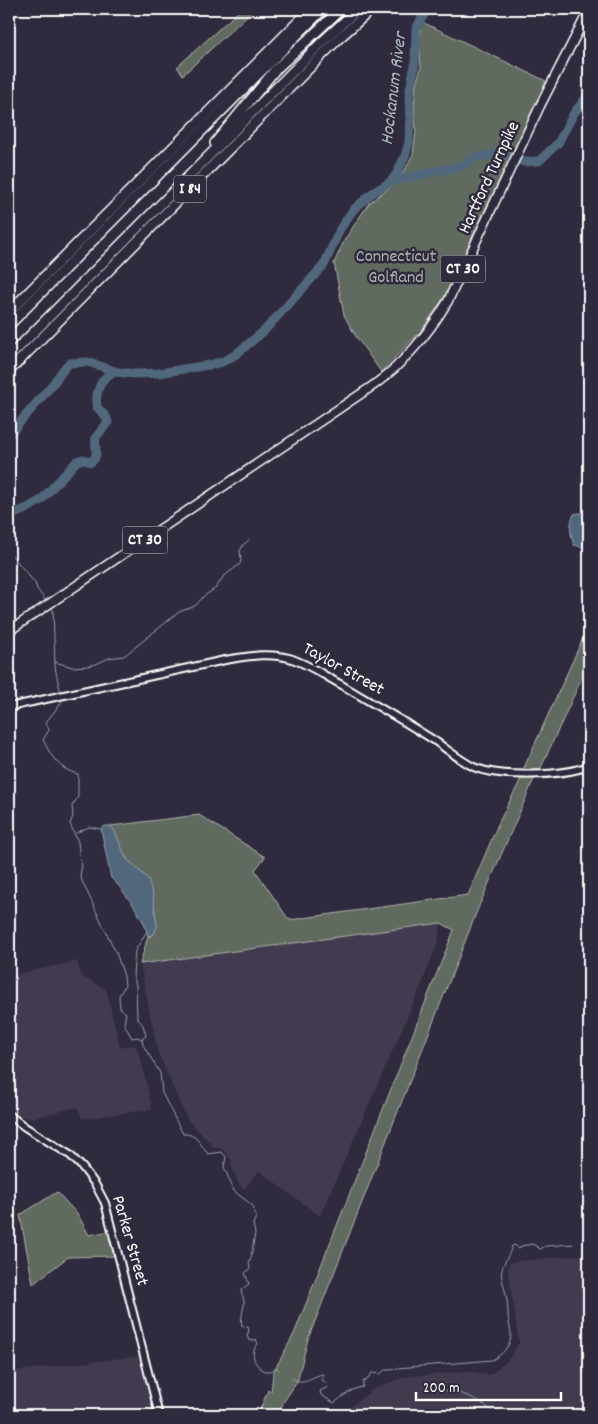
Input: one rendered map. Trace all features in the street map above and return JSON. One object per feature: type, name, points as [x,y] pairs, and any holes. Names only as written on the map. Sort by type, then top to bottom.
[{"type":"highway","points":[[292,27],[306,9]]},
{"type":"highway","name":"I 84","points":[[9,312],[311,9]]},
{"type":"highway","points":[[9,325],[323,9]]},
{"type":"highway","points":[[277,55],[286,50],[331,9]]},
{"type":"highway","points":[[178,187],[275,70],[341,9]]},
{"type":"highway","points":[[9,357],[324,40],[358,9]]},
{"type":"highway","name":"I 84","points":[[9,371],[338,40],[372,9]]},
{"type":"main road","name":"Hartford Turnpike","points":[[9,630],[377,382],[413,349],[448,301],[515,159],[589,10]]},
{"type":"street","name":"Taylor Street","points":[[9,707],[225,660],[277,655],[304,663],[476,768],[488,772],[526,774],[558,773],[589,766]]},
{"type":"street","name":"Parker Street","points":[[9,1115],[24,1128],[70,1155],[95,1184],[105,1203],[159,1415]]},
{"type":"shaded area","points":[[441,923],[438,942],[421,986],[320,1216],[259,1171],[244,1189],[239,1184],[232,1168],[231,1159],[223,1150],[214,1147],[187,1119],[158,1053],[140,964]]},
{"type":"shaded area","points":[[77,961],[81,976],[106,989],[120,1047],[135,1045],[141,1059],[152,1109],[82,1119],[77,1107],[33,1118],[18,1116],[9,1102],[9,976]]},
{"type":"shaded area","points":[[589,1254],[589,1415],[278,1415],[280,1410],[347,1410],[373,1389],[404,1377],[469,1371],[490,1375],[507,1361],[519,1343],[508,1269],[510,1262]]},
{"type":"shaded area","points":[[138,1356],[154,1415],[9,1415],[9,1372]]},
{"type":"green space","points":[[241,9],[254,9],[183,75],[177,67]]},
{"type":"green space","name":"Connecticut Golfland","points":[[422,22],[546,81],[445,296],[421,331],[381,372],[355,335],[344,315],[334,263],[345,239],[369,203],[394,184],[405,170],[413,154],[416,132],[414,108],[416,84],[421,67],[419,40]]},
{"type":"green space","points":[[589,625],[589,662],[540,770],[523,770]]},
{"type":"green space","points":[[521,779],[534,779],[479,906],[308,1339],[297,1382],[284,1401],[278,1415],[258,1415],[268,1390],[271,1392],[273,1373],[294,1334],[454,930],[441,923],[140,964],[148,936],[151,936],[130,863],[121,850],[114,830],[110,826],[199,815],[265,857],[255,870],[289,920],[468,895],[499,822]]},
{"type":"green space","points":[[57,1192],[78,1215],[89,1235],[110,1231],[116,1256],[68,1257],[33,1284],[20,1215]]},
{"type":"water","points":[[589,513],[589,545],[583,547],[574,545],[571,533],[571,522],[574,514]]},
{"type":"water","points":[[105,826],[110,826],[114,830],[126,858],[148,879],[153,896],[157,926],[154,934],[148,936],[144,923],[134,906],[111,878],[101,829]]},
{"type":"waterway","name":"Hockanum River","points":[[9,435],[70,363],[88,362],[118,372],[135,374],[159,373],[209,365],[222,362],[235,355],[264,331],[324,265],[340,229],[353,210],[371,194],[390,182],[396,175],[409,142],[409,95],[415,63],[416,29],[427,9]]},
{"type":"waterway","points":[[392,181],[461,166],[477,157],[497,154],[524,162],[539,161],[558,143],[574,113],[589,94]]},
{"type":"waterway","points":[[9,516],[41,500],[77,461],[83,459],[91,462],[94,460],[96,437],[108,422],[97,407],[98,390],[107,376],[118,372]]},
{"type":"waterway","points":[[50,606],[53,610],[55,662],[72,667],[88,666],[109,658],[124,656],[179,612],[195,606],[204,596],[216,588],[223,577],[240,564],[240,551],[249,540]]},
{"type":"waterway","points":[[9,552],[35,583],[46,601]]},
{"type":"waterway","points":[[55,662],[60,690]]},
{"type":"waterway","points":[[62,702],[46,722],[49,730],[43,740],[56,762],[65,769],[78,774],[78,797],[72,806],[73,816],[70,824],[78,842],[82,865],[80,875],[82,881],[117,955],[124,976],[125,985],[119,996],[120,1008],[126,1013],[124,1024],[132,1038],[142,1039],[143,1045],[160,1073],[162,1093],[183,1134],[192,1135],[208,1154],[222,1152],[226,1157],[224,1167],[234,1191],[253,1206],[256,1217],[253,1224],[255,1233],[249,1263],[250,1269],[245,1273],[249,1284],[241,1290],[244,1299],[241,1319],[242,1326],[248,1327],[247,1336],[249,1340],[254,1341],[256,1339],[258,1344],[253,1355],[258,1366],[265,1371],[271,1371],[276,1367],[279,1370]]},
{"type":"waterway","points":[[76,833],[89,827],[101,829]]},
{"type":"waterway","points":[[142,1039],[146,1036],[143,1025],[137,1018],[136,985],[133,975],[135,951],[147,931]]},
{"type":"waterway","points":[[292,1378],[303,1381],[322,1374],[324,1375],[321,1380],[327,1383],[328,1387],[320,1391],[321,1395],[334,1403],[351,1391],[363,1387],[363,1381],[366,1381],[372,1373],[380,1374],[385,1370],[398,1368],[492,1360],[506,1349],[511,1337],[507,1300],[501,1274],[512,1246],[515,1245],[519,1249],[521,1246],[533,1244],[540,1249],[546,1246],[573,1244]]},
{"type":"waterway","points":[[432,1389],[467,1396],[481,1403],[497,1415]]}]
